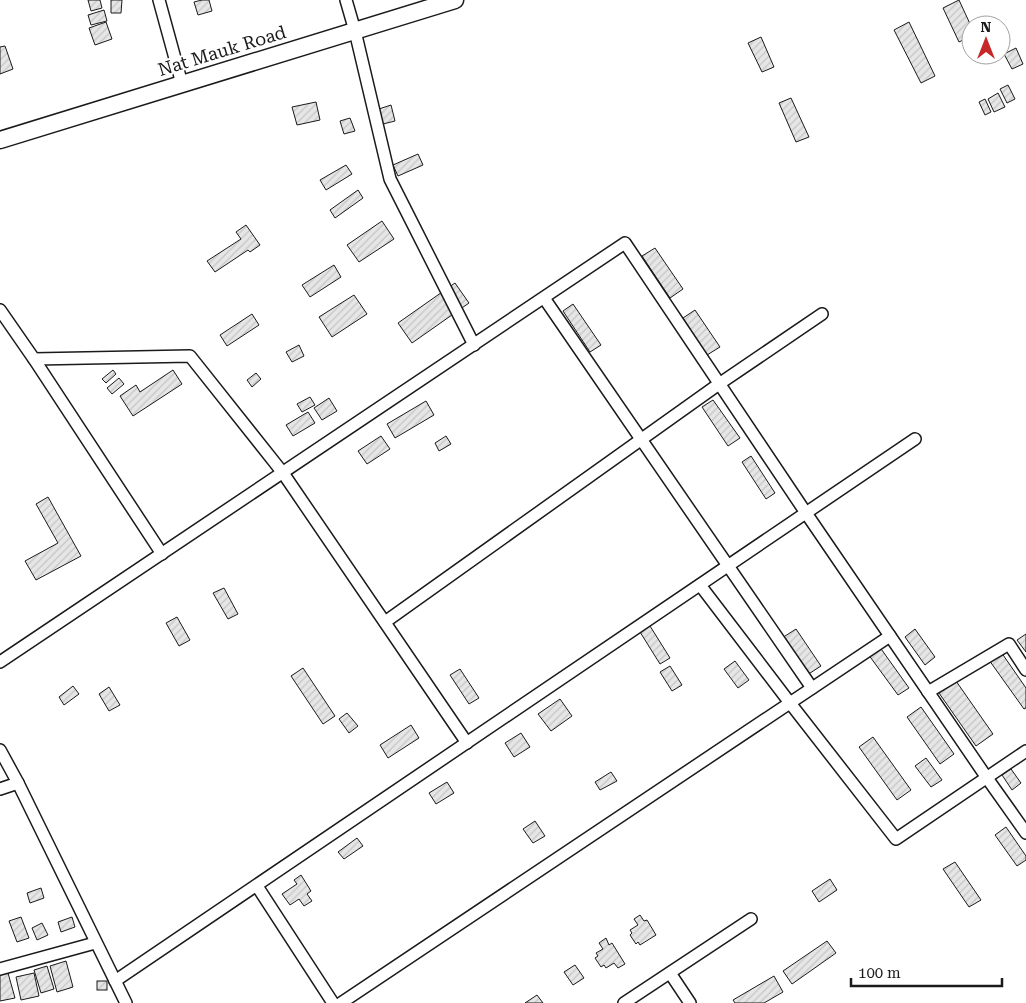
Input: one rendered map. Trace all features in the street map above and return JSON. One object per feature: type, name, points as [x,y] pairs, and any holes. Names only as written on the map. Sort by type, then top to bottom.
[{"type":"highway","name":"Nat Mauk Road","points":[[0,140],[455,0]]},
{"type":"street","points":[[159,0],[182,84]]},
{"type":"street","points":[[346,0],[390,179],[474,345]]},
{"type":"street","points":[[0,662],[625,243],[806,513],[1026,832]]},
{"type":"street","points":[[544,298],[812,688]]},
{"type":"street","points":[[0,310],[162,554]]},
{"type":"street","points":[[385,622],[720,384],[822,314]]},
{"type":"street","points":[[34,359],[190,356],[282,473],[467,743]]},
{"type":"street","points":[[115,981],[915,439]]},
{"type":"street","points":[[700,585],[896,839],[1026,751]]},
{"type":"street","points":[[342,1003],[890,636]]},
{"type":"street","points":[[928,692],[1009,644],[1026,670]]},
{"type":"street","points":[[0,750],[126,1003]]},
{"type":"street","points":[[0,789],[18,783]]},
{"type":"street","points":[[257,886],[333,1003]]},
{"type":"street","points":[[624,1003],[751,919]]},
{"type":"street","points":[[0,970],[95,943]]},
{"type":"street","points":[[670,973],[690,1003]]},
{"type":"building","points":[[88,0],[100,0],[102,8],[91,11]]},
{"type":"building","points":[[111,0],[122,0],[121,13],[111,13]]},
{"type":"building","points":[[209,0],[212,11],[198,15],[194,2]]},
{"type":"building","points":[[959,0],[966,15],[961,15],[961,41],[959,42],[943,8]]},
{"type":"building","points":[[104,10],[107,21],[91,25],[88,15]]},
{"type":"building","points":[[106,22],[112,39],[95,45],[89,28]]},
{"type":"building","points":[[909,22],[935,76],[921,83],[894,30]]},
{"type":"building","points":[[761,37],[774,67],[762,72],[748,43]]},
{"type":"building","points":[[5,46],[13,69],[0,74],[0,47]]},
{"type":"building","points":[[1016,48],[1023,64],[1012,69],[1010,65],[1011,50]]},
{"type":"building","points":[[1008,85],[1015,99],[1007,103],[1000,89]]},
{"type":"building","points":[[998,93],[1005,107],[994,112],[988,99]]},
{"type":"building","points":[[791,98],[809,137],[796,142],[779,103]]},
{"type":"building","points":[[985,99],[991,112],[985,115],[979,102]]},
{"type":"building","points":[[316,102],[320,120],[297,125],[292,107]]},
{"type":"building","points":[[391,105],[395,121],[383,124],[379,109]]},
{"type":"building","points":[[350,118],[355,131],[344,134],[340,121]]},
{"type":"building","points":[[418,154],[423,165],[398,176],[393,165]]},
{"type":"building","points":[[346,165],[352,174],[326,190],[320,180]]},
{"type":"building","points":[[358,190],[363,198],[335,218],[330,210]]},
{"type":"building","points":[[382,221],[394,239],[359,262],[347,245]]},
{"type":"building","points":[[246,225],[260,245],[250,252],[248,250],[215,272],[207,261],[241,239],[236,232]]},
{"type":"building","points":[[655,248],[683,289],[670,298],[642,256]]},
{"type":"building","points":[[334,265],[341,277],[310,297],[302,285]]},
{"type":"building","points":[[455,283],[469,303],[412,343],[398,323]]},
{"type":"building","points":[[354,295],[367,314],[332,337],[319,317]]},
{"type":"building","points":[[573,304],[601,345],[590,352],[563,311]]},
{"type":"building","points":[[695,310],[720,347],[707,355],[683,318]]},
{"type":"building","points":[[252,314],[259,325],[227,346],[220,335]]},
{"type":"building","points":[[299,345],[304,356],[292,362],[286,352]]},
{"type":"building","points":[[113,370],[116,374],[106,383],[102,379]]},
{"type":"building","points":[[173,370],[182,384],[133,416],[120,396],[136,385],[140,392]]},
{"type":"building","points":[[256,373],[261,379],[252,387],[247,380]]},
{"type":"building","points":[[119,378],[124,384],[112,394],[107,388]]},
{"type":"building","points":[[310,397],[315,405],[302,412],[297,404]]},
{"type":"building","points":[[329,398],[337,411],[322,420],[314,408]]},
{"type":"building","points":[[713,400],[740,438],[728,446],[702,407]]},
{"type":"building","points":[[426,401],[434,415],[395,438],[387,424]]},
{"type":"building","points":[[308,412],[315,423],[293,436],[286,425]]},
{"type":"building","points":[[381,436],[390,449],[367,464],[358,451]]},
{"type":"building","points":[[446,436],[451,444],[439,451],[435,443]]},
{"type":"building","points":[[751,456],[775,493],[766,499],[742,462]]},
{"type":"building","points":[[48,497],[81,556],[36,580],[25,561],[58,543],[36,504]]},
{"type":"building","points":[[224,588],[238,614],[228,619],[213,593]]},
{"type":"building","points":[[177,617],[190,640],[179,646],[166,623]]},
{"type":"building","points":[[650,626],[670,658],[660,664],[640,632]]},
{"type":"building","points":[[796,629],[821,666],[807,675],[782,638]]},
{"type":"building","points":[[915,629],[935,657],[925,665],[905,637]]},
{"type":"building","points":[[1026,634],[1026,652],[1017,640]]},
{"type":"building","points":[[879,646],[909,688],[898,695],[868,654]]},
{"type":"building","points":[[1001,652],[1026,688],[1026,708],[1024,709],[989,660]]},
{"type":"building","points":[[735,661],[749,680],[738,688],[724,669]]},
{"type":"building","points":[[670,666],[682,685],[672,691],[660,672]]},
{"type":"building","points":[[303,668],[335,716],[323,724],[291,676]]},
{"type":"building","points":[[460,669],[479,698],[469,704],[450,675]]},
{"type":"building","points":[[956,681],[993,734],[976,746],[939,693]]},
{"type":"building","points":[[73,686],[79,694],[64,705],[59,697]]},
{"type":"building","points":[[109,687],[120,705],[109,711],[99,694]]},
{"type":"building","points":[[560,699],[572,716],[551,731],[538,714]]},
{"type":"building","points":[[921,707],[954,754],[940,764],[907,717]]},
{"type":"building","points":[[347,713],[358,726],[349,733],[339,719]]},
{"type":"building","points":[[411,725],[419,738],[388,758],[380,745]]},
{"type":"building","points":[[521,733],[530,747],[514,757],[505,743]]},
{"type":"building","points":[[873,737],[911,790],[897,800],[859,747]]},
{"type":"building","points":[[926,758],[942,780],[931,787],[915,766]]},
{"type":"building","points":[[1011,769],[1021,783],[1012,790],[1002,775]]},
{"type":"building","points":[[611,772],[617,781],[600,790],[595,782]]},
{"type":"building","points":[[447,782],[454,793],[436,804],[429,793]]},
{"type":"building","points":[[535,821],[545,836],[533,843],[523,829]]},
{"type":"building","points":[[1006,827],[1026,856],[1026,860],[1017,866],[995,835]]},
{"type":"building","points":[[357,838],[363,846],[344,859],[338,852]]},
{"type":"building","points":[[955,862],[981,900],[969,907],[943,869]]},
{"type":"building","points":[[301,875],[311,891],[307,894],[312,901],[304,906],[299,899],[290,905],[282,894],[297,884],[294,880]]},
{"type":"building","points":[[830,879],[837,890],[819,902],[812,891]]},
{"type":"building","points":[[41,888],[44,898],[30,903],[27,893]]},
{"type":"building","points":[[640,915],[644,921],[647,920],[656,935],[640,945],[638,942],[636,944],[630,935],[632,933],[630,930],[638,925],[634,919]]},
{"type":"building","points":[[21,917],[29,938],[17,942],[9,921]]},
{"type":"building","points":[[72,917],[75,927],[61,932],[58,922]]},
{"type":"building","points":[[42,923],[48,935],[37,940],[32,928]]},
{"type":"building","points":[[606,938],[609,945],[612,943],[625,964],[618,968],[614,963],[606,968],[604,965],[601,967],[595,958],[598,956],[596,953],[603,949],[599,943]]},
{"type":"building","points":[[827,941],[836,953],[792,984],[783,971]]},
{"type":"building","points":[[66,961],[73,987],[57,992],[50,966]]},
{"type":"building","points":[[575,965],[584,978],[573,985],[564,972]]},
{"type":"building","points":[[47,966],[54,989],[41,993],[34,970]]},
{"type":"building","points":[[8,973],[15,998],[0,1001],[0,975]]},
{"type":"building","points":[[34,973],[39,996],[21,1000],[16,977]]},
{"type":"building","points":[[774,976],[783,992],[764,1003],[735,1003],[733,1000]]},
{"type":"building","points":[[97,981],[107,981],[107,990],[97,990]]},
{"type":"building","points":[[537,995],[543,1003],[525,1003]]}]
